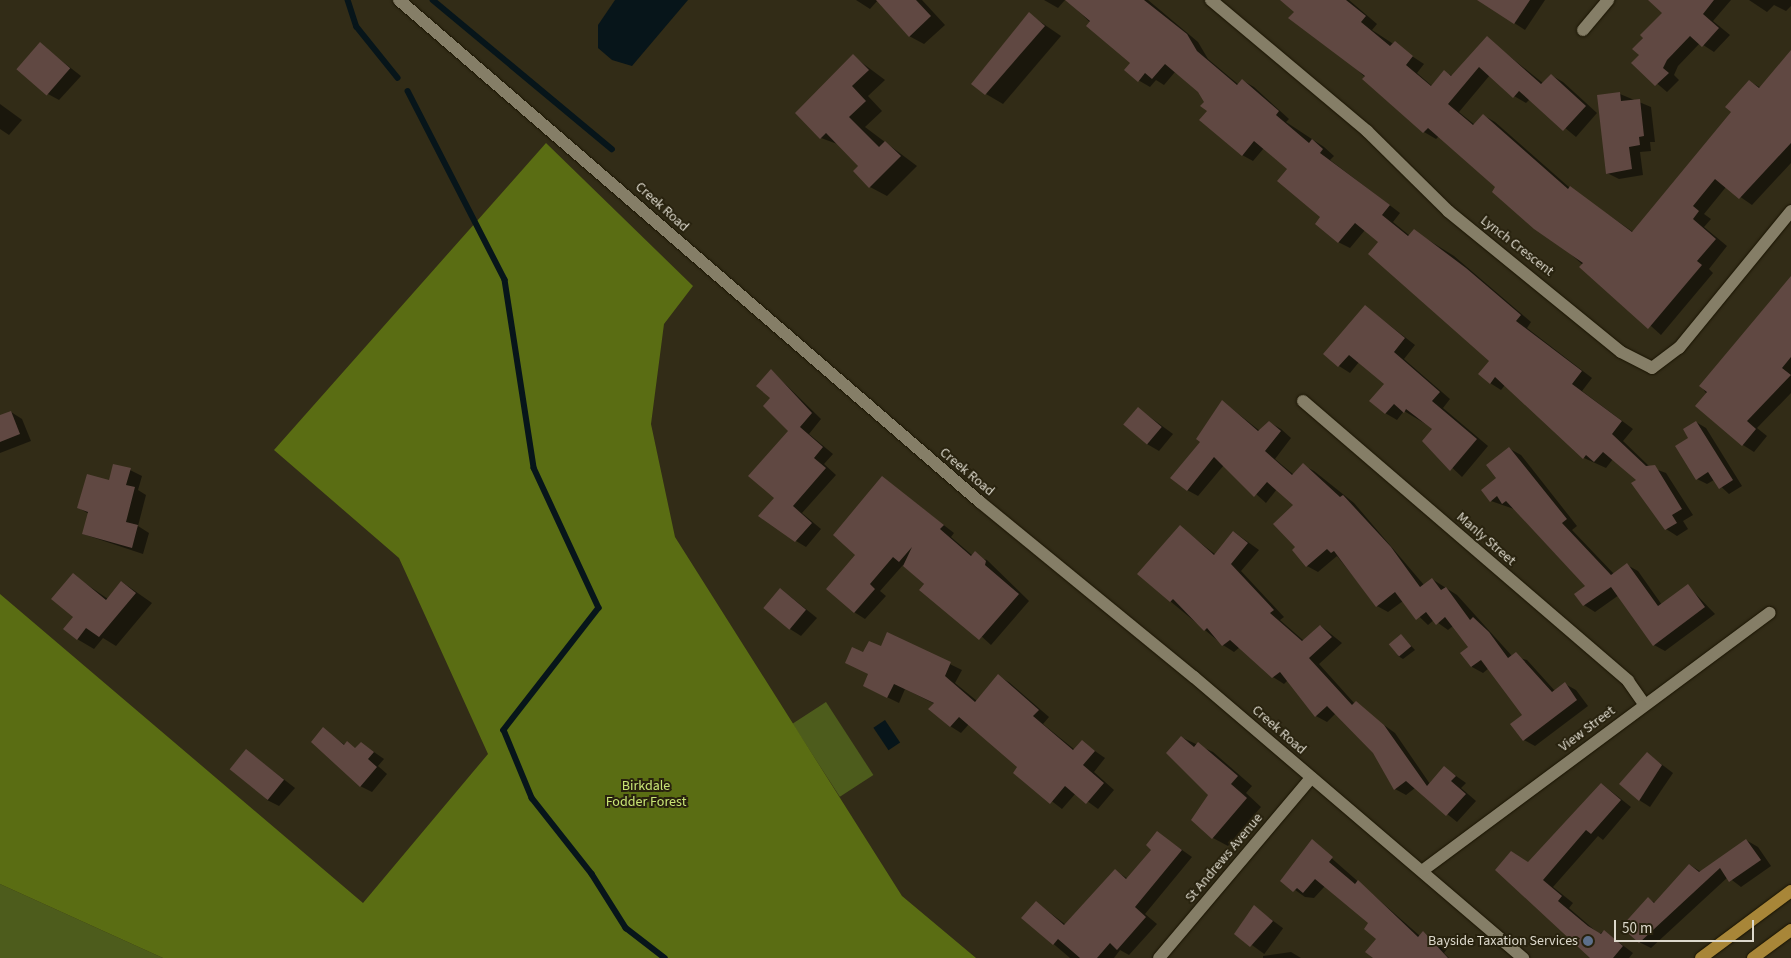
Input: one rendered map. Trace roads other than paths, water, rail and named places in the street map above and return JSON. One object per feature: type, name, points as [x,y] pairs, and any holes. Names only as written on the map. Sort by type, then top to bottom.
[{"type":"main road","points":[[1701,958],[1791,891]]},
{"type":"main road","points":[[1753,958],[1791,930]]},
{"type":"street","name":"Creek Road","points":[[399,0],[945,472],[1422,871],[1523,958]]},
{"type":"street","name":"Lynch Crescent","points":[[1211,0],[1367,131],[1448,211],[1621,352],[1652,368],[1679,348],[1791,211]]},
{"type":"street","points":[[1583,30],[1608,0]]},
{"type":"street","name":"Manly Street","points":[[1303,401],[1628,682],[1645,704]]},
{"type":"street","name":"View Street","points":[[1422,871],[1770,613]]},
{"type":"street","name":"St Andrews Avenue","points":[[1159,958],[1311,778]]},
{"type":"waterway","points":[[348,0],[357,27],[398,78]]},
{"type":"waterway","points":[[433,0],[612,149]]},
{"type":"waterway","points":[[408,91],[505,280],[534,468],[599,608],[504,730],[532,798],[592,874],[626,928],[665,958]]},
{"type":"place","name":"Bayside Taxation Services","points":[[1588,941]]},
{"type":"park label","name":"Birkdale Fodder Forest","points":[[646,794]]}]
